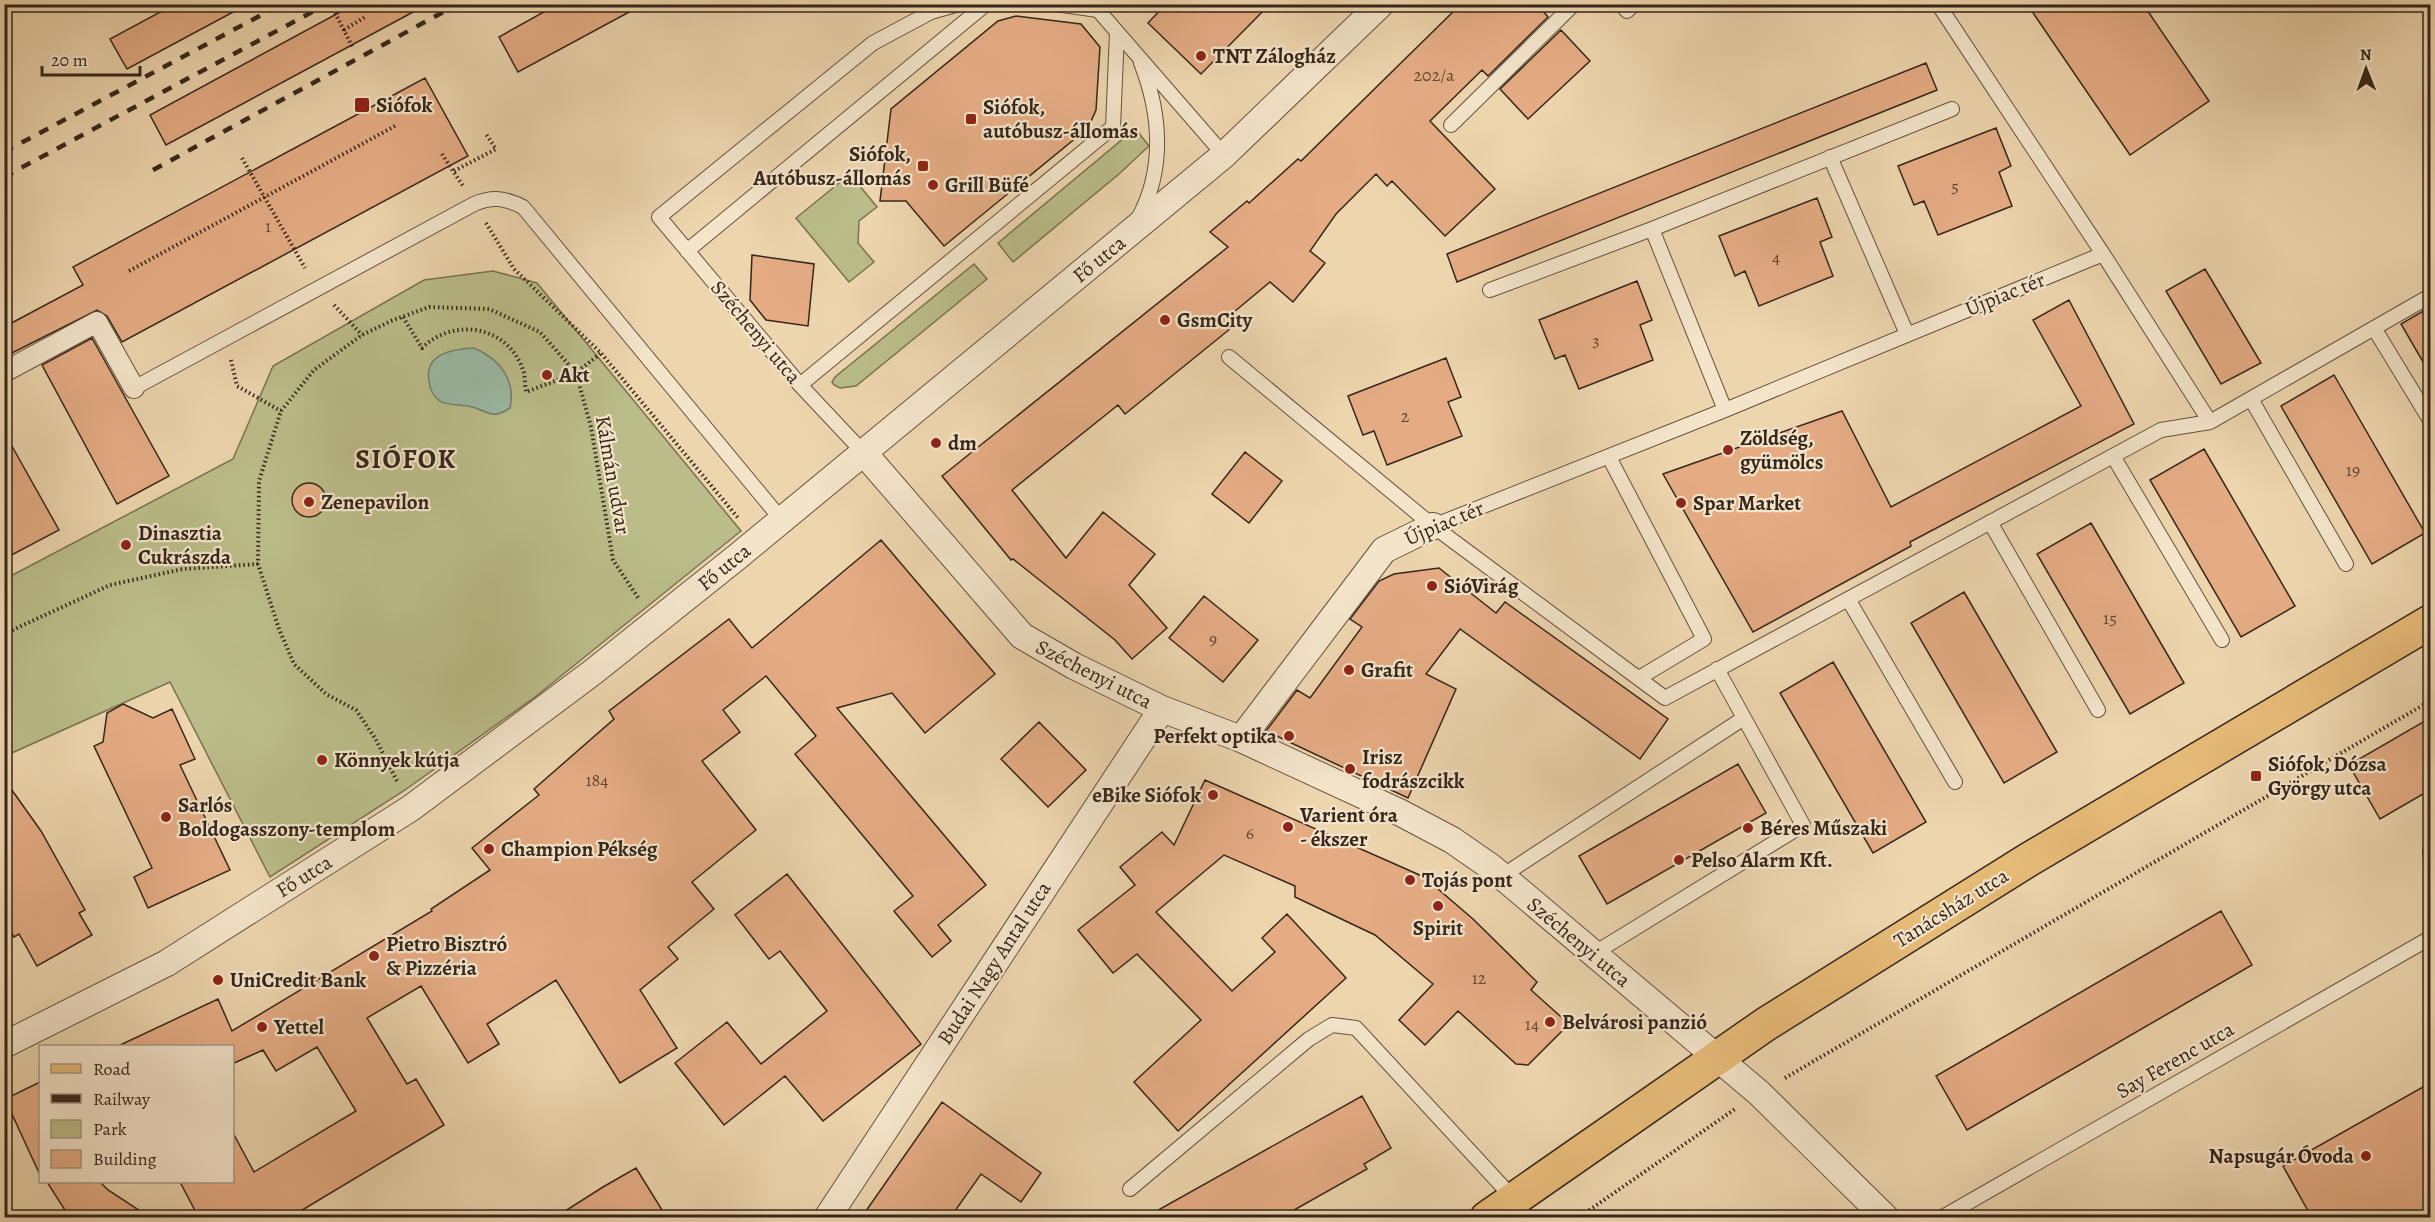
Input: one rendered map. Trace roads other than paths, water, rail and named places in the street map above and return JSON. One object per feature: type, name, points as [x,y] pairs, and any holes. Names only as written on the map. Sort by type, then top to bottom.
[{"type":"main road","name":"Tanácsház utca","points":[[1487,1218],[1766,1024],[2028,860],[2430,622]]},
{"type":"street","name":"Fő utca","points":[[4,1045],[167,963],[411,808],[593,672],[756,541],[1224,155],[1381,4]]},
{"type":"street","points":[[4,372],[97,322],[134,388]]},
{"type":"street","name":"Széchenyi utca","points":[[863,452],[1022,636],[1074,666],[1162,709],[1241,739],[1399,812],[1452,840],[1502,876],[1759,1093],[1886,1218]]},
{"type":"street","name":"Újpiac tér","points":[[1241,739],[1384,550],[1433,526]]},
{"type":"street","name":"Budai Nagy Antal utca","points":[[827,1218],[1162,709]]},
{"type":"lane","name":"Széchenyi utca","points":[[863,452],[800,385],[659,217],[873,43],[931,12],[960,4]]},
{"type":"lane","points":[[687,251],[986,4]]},
{"type":"lane","points":[[1056,4],[1098,10],[1224,155]]},
{"type":"lane","points":[[1451,124],[1574,4]]},
{"type":"lane","points":[[1621,4],[1627,11],[1634,4]]},
{"type":"lane","points":[[1938,4],[2103,254],[2210,422]]},
{"type":"lane","points":[[800,385],[1113,127],[1117,32]]},
{"type":"lane","points":[[1129,235],[1145,206],[1157,160],[1157,137],[1151,94],[1138,56]]},
{"type":"lane","points":[[1490,290],[1652,229],[1952,109]]},
{"type":"lane","points":[[1830,157],[1907,334]]},
{"type":"lane","points":[[134,388],[474,204],[488,198],[507,199],[523,207],[781,519]]},
{"type":"lane","points":[[1652,229],[1725,410]]},
{"type":"lane","name":"Újpiac tér","points":[[1433,526],[1725,410],[2103,254]]},
{"type":"lane","points":[[1229,357],[1433,526],[1665,698],[2161,430],[2210,422],[2430,296]]},
{"type":"lane","points":[[2374,328],[2430,420]]},
{"type":"lane","points":[[2251,399],[2346,564]]},
{"type":"lane","points":[[2113,456],[2222,640]]},
{"type":"lane","points":[[1609,457],[1704,639],[1639,678]]},
{"type":"lane","points":[[1990,522],[2098,710]]},
{"type":"lane","points":[[1848,599],[1955,782]]},
{"type":"lane","points":[[1593,954],[1803,825],[1717,669]]},
{"type":"lane","points":[[1502,876],[1744,718]]},
{"type":"lane","name":"Say Ferenc utca","points":[[1941,1218],[2430,938]]},
{"type":"lane","points":[[1130,1189],[1309,1039],[1332,1025],[1356,1028],[1514,1198]]},
{"type":"railway","points":[[4,152],[282,4]]},
{"type":"railway","points":[[4,177],[327,4]]},
{"type":"railway","points":[[153,170],[458,4]]},
{"type":"place","name":"TNT Zálogház","points":[[1201,56]]},
{"type":"place","name":"Siófok","points":[[362,105]]},
{"type":"place","name":"Siófok, autóbusz-állomás","points":[[971,119]]},
{"type":"place","name":"Siófok, Autóbusz-állomás","points":[[923,166]]},
{"type":"place","name":"Grill Büfé","points":[[933,185]]},
{"type":"place","name":"GsmCity","points":[[1165,320]]},
{"type":"place","name":"Akt","points":[[547,375]]},
{"type":"place","name":"dm","points":[[936,443]]},
{"type":"place","name":"Zöldség, gyümölcs","points":[[1728,450]]},
{"type":"place","name":"Zenepavilon","points":[[309,502]]},
{"type":"place","name":"Spar Market","points":[[1681,503]]},
{"type":"place","name":"Dinasztia Cukrászda","points":[[126,545]]},
{"type":"place","name":"SióVirág","points":[[1432,586]]},
{"type":"place","name":"Grafit","points":[[1349,670]]},
{"type":"place","name":"Perfekt optika","points":[[1289,736]]},
{"type":"place","name":"Könnyek kútja","points":[[322,760]]},
{"type":"place","name":"Irisz fodrászcikk","points":[[1350,769]]},
{"type":"place","name":"Siófok, Dózsa György utca","points":[[2256,776]]},
{"type":"place","name":"eBike Siófok","points":[[1213,795]]},
{"type":"place","name":"Sarlós Boldogasszony-templom","points":[[166,817]]},
{"type":"place","name":"Varient óra - ékszer","points":[[1288,827]]},
{"type":"place","name":"Béres Műszaki","points":[[1748,828]]},
{"type":"place","name":"Champion Pékség","points":[[489,849]]},
{"type":"place","name":"Pelso Alarm Kft.","points":[[1679,860]]},
{"type":"place","name":"Tojás pont","points":[[1410,880]]},
{"type":"place","name":"Spirit","points":[[1438,906]]},
{"type":"place","name":"Pietro Bisztró & Pizzéria","points":[[374,956]]},
{"type":"place","name":"UniCredit Bank","points":[[218,980]]},
{"type":"place","name":"Belvárosi panzió","points":[[1550,1022]]},
{"type":"place","name":"Yettel","points":[[262,1027]]},
{"type":"place","name":"Napsugár Óvoda","points":[[2366,1156]]},
{"type":"district","name":"SIÓFOK","points":[[406,459]]}]
